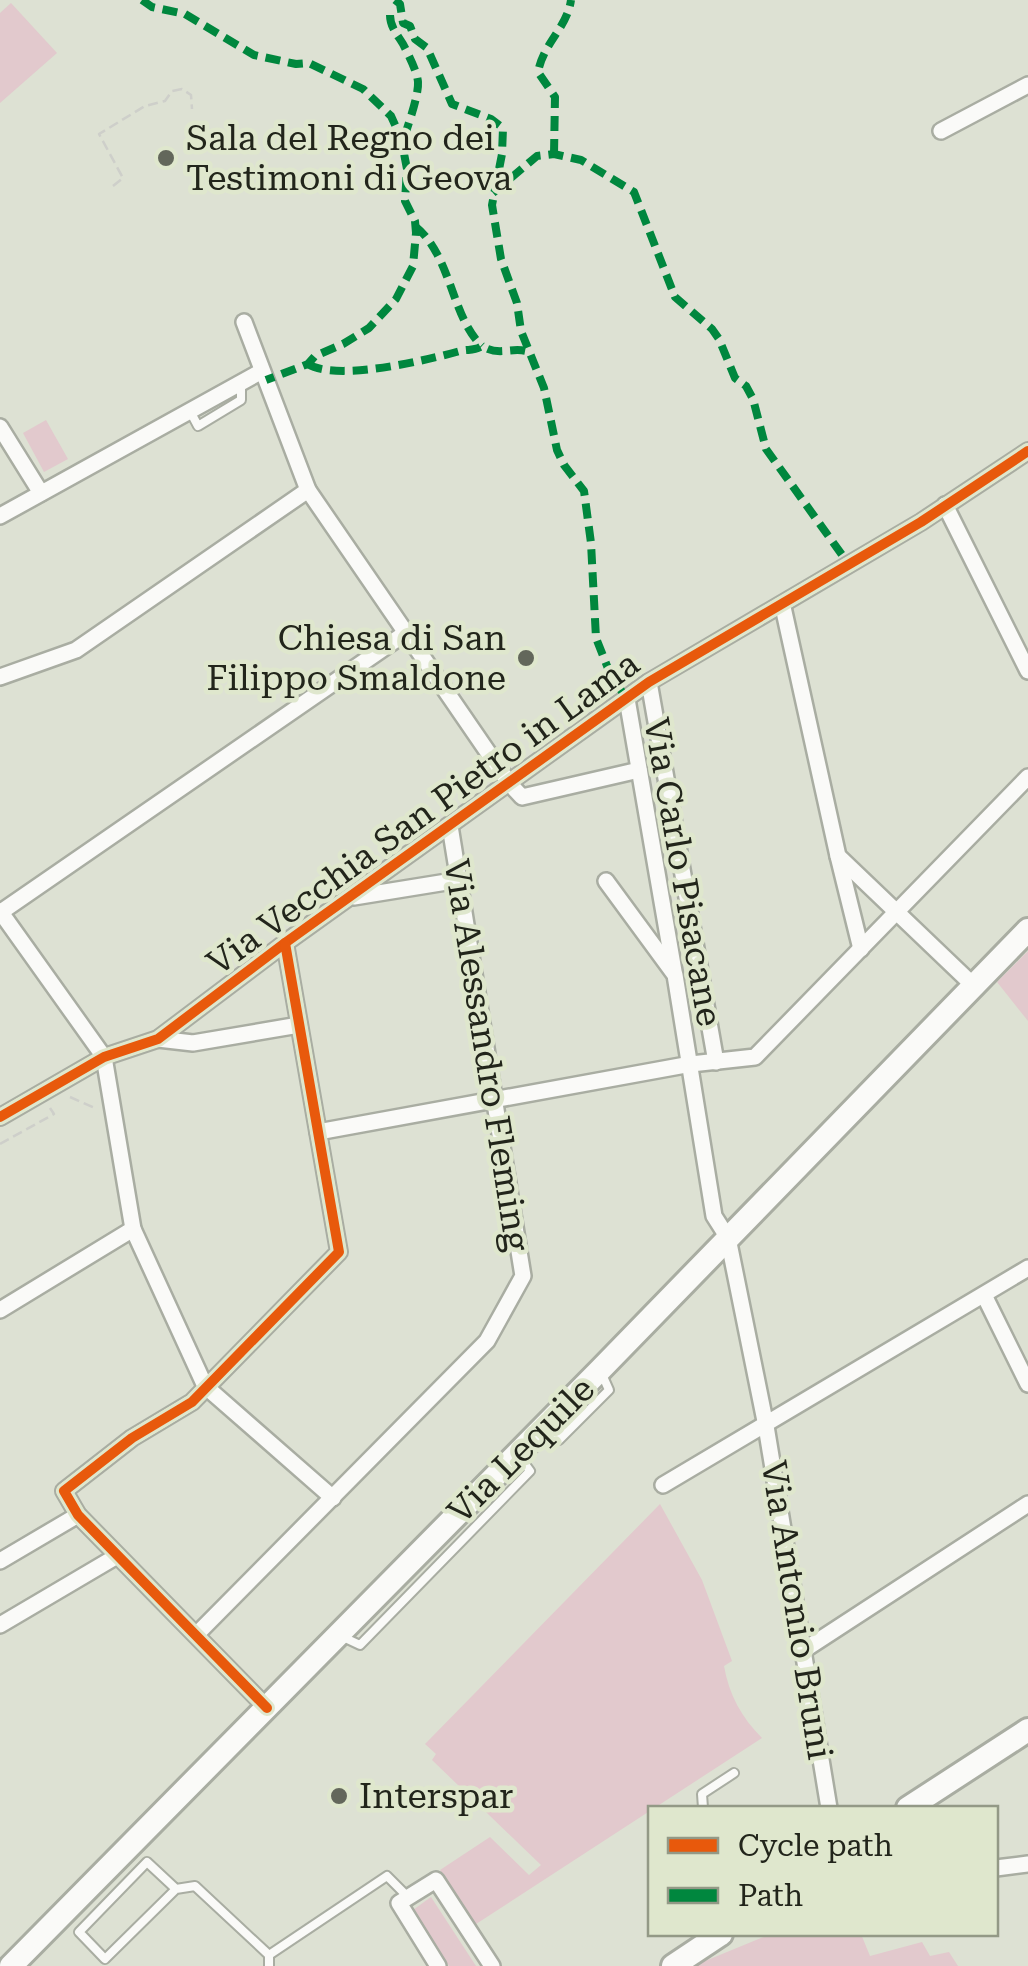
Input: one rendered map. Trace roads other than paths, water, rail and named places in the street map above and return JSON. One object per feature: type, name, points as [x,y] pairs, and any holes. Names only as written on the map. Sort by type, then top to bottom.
[{"type":"main road","name":"Via Lequile","points":[[11,1966],[62,1915],[139,1854],[267,1708],[1028,930]]},
{"type":"main road","points":[[911,1806],[1028,1730]]},
{"type":"main road","points":[[673,1966],[718,1936]]},
{"type":"street","points":[[942,131],[1028,86]]},
{"type":"street","points":[[244,322],[308,490],[509,784],[522,797],[639,770]]},
{"type":"street","points":[[0,516],[262,371]]},
{"type":"street","points":[[2,433],[41,493]]},
{"type":"street","name":"Via Vecchia San Pietro in Lama","points":[[0,1117],[104,1057],[158,1038],[284,942],[650,682],[922,522],[1028,450]]},
{"type":"street","points":[[0,677],[76,650],[308,490]]},
{"type":"street","points":[[945,504],[1028,671]]},
{"type":"street","points":[[783,606],[861,949]]},
{"type":"street","points":[[332,1498],[205,1386],[133,1229],[104,1057],[1,912],[407,632]]},
{"type":"street","name":"Via Carlo Pisacane","points":[[650,682],[716,1062]]},
{"type":"street","name":"Via Carlo Pisacane","points":[[627,699],[714,1216],[728,1238],[766,1426]]},
{"type":"street","points":[[318,1132],[691,1064],[755,1057],[1028,777]]},
{"type":"street","name":"Via Alessandro Fleming","points":[[196,1636],[487,1341],[523,1276],[450,826]]},
{"type":"street","points":[[838,856],[974,986]]},
{"type":"street","points":[[348,898],[459,880]]},
{"type":"street","name":"Via Carlo Pisacane","points":[[606,880],[675,975]]},
{"type":"street","points":[[267,1708],[78,1515],[64,1490],[132,1438],[192,1402],[339,1252],[284,942]]},
{"type":"street","points":[[158,1038],[192,1043],[299,1025]]},
{"type":"street","points":[[0,1310],[133,1229]]},
{"type":"street","name":"Via Antonio Bruni","points":[[829,1806],[766,1426],[1028,1268]]},
{"type":"street","points":[[984,1294],[1028,1384]]},
{"type":"street","points":[[663,1486],[766,1426]]},
{"type":"street","points":[[804,1650],[1028,1504]]},
{"type":"street","points":[[0,1561],[78,1515]]},
{"type":"street","points":[[0,1625],[117,1556]]},
{"type":"street","points":[[998,1868],[1028,1864]]},
{"type":"street","points":[[438,1966],[399,1903],[436,1880],[492,1966]]},
{"type":"lane","points":[[703,1806],[702,1794],[734,1773]]},
{"type":"lane","points":[[79,1932],[139,1854],[176,1888]]},
{"type":"lane","points":[[269,1956],[387,1876],[408,1897]]},
{"type":"lane","points":[[62,1915],[108,1963],[176,1888],[194,1886],[269,1956],[269,1966]]},
{"type":"place","name":"Sala del Regno dei Testimoni di Geova","points":[[166,158]]},
{"type":"place","name":"Chiesa di San Filippo Smaldone","points":[[526,658]]},
{"type":"place","name":"Interspar","points":[[339,1796]]}]
